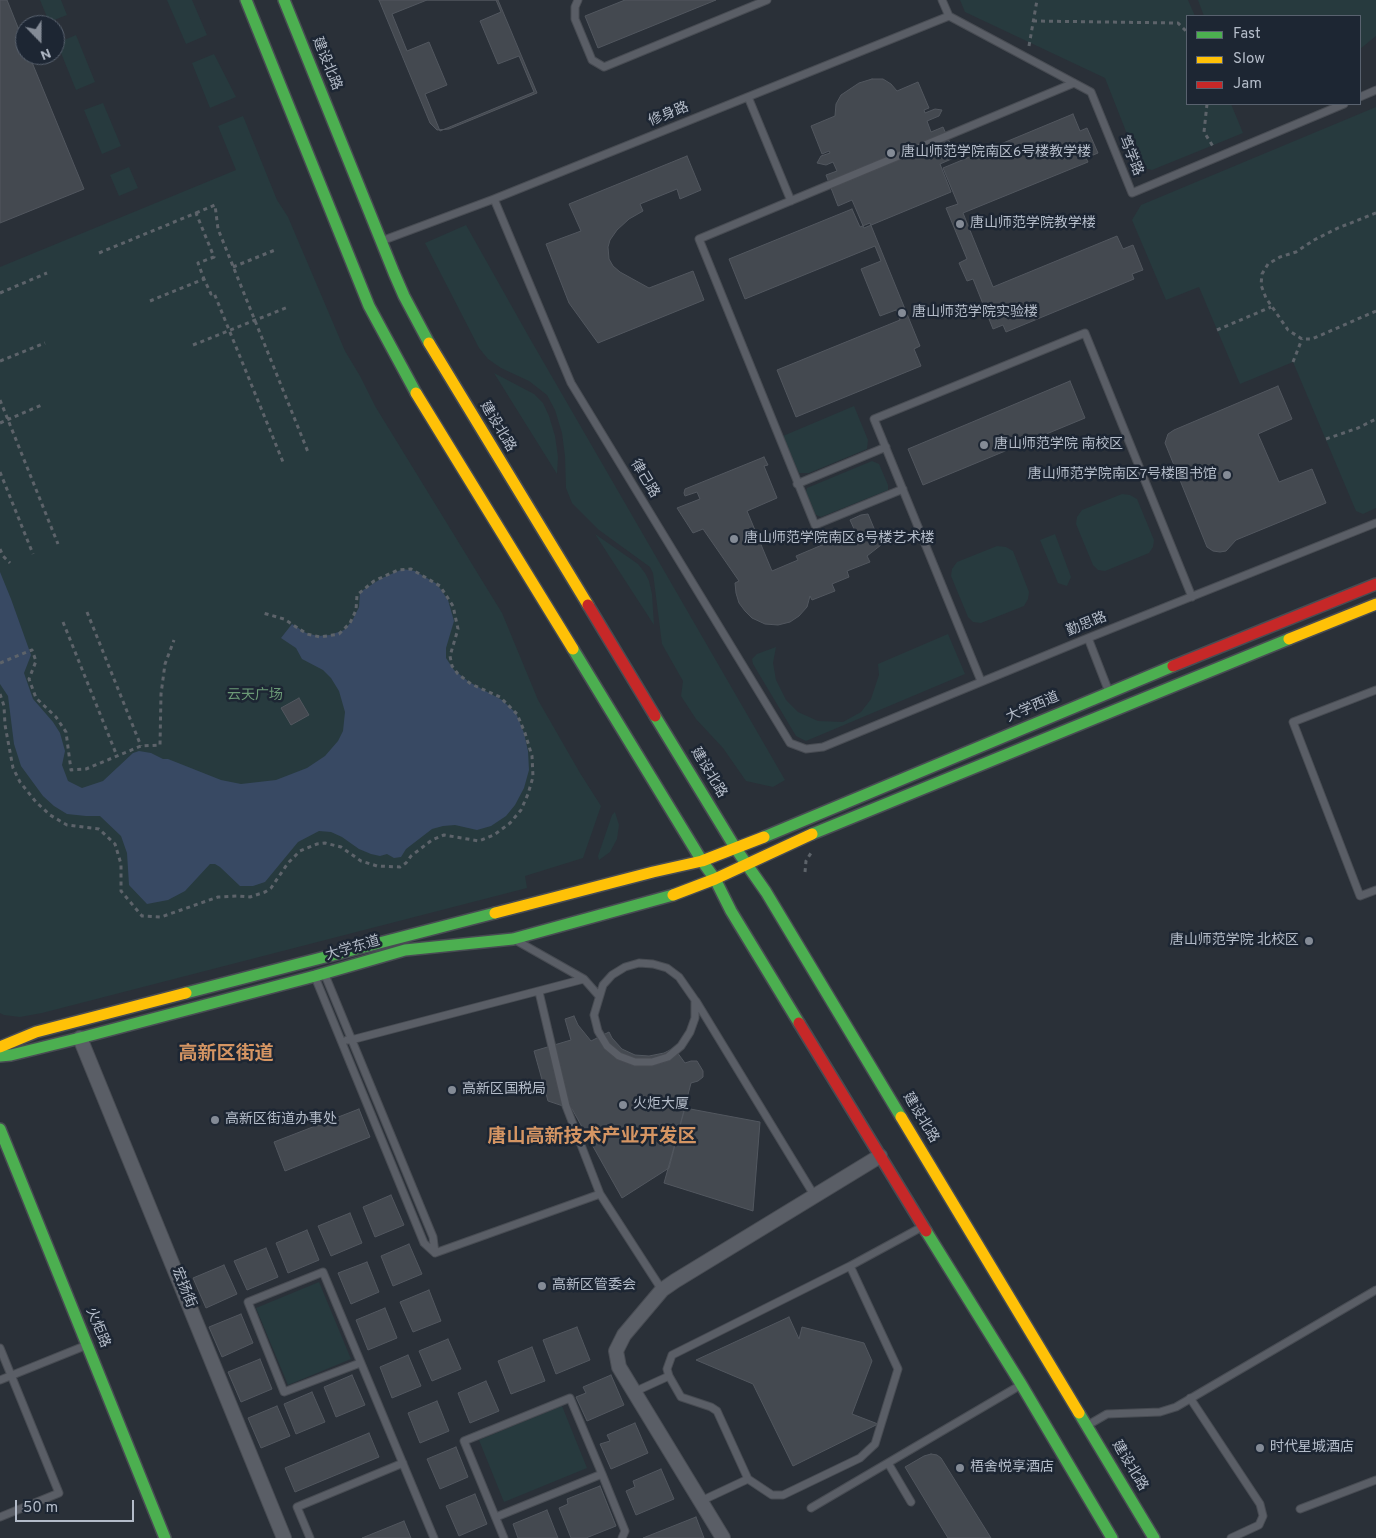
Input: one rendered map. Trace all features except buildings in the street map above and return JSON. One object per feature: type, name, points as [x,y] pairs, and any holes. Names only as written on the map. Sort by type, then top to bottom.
[{"type":"main road","points":[[246,0],[369,306],[408,380],[702,861],[715,879],[731,911],[922,1226],[1021,1384],[1112,1538]]},
{"type":"main road","name":"建设北路","points":[[284,0],[404,296],[437,358],[736,849],[766,892],[1154,1538]]},
{"type":"main road","name":"大学西道","points":[[702,861],[736,849],[1109,692],[1376,584]]},
{"type":"main road","points":[[715,879],[790,844],[1376,604]]},
{"type":"main road","name":"大学东道","points":[[0,1047],[36,1032],[653,872],[702,861]]},
{"type":"main road","name":"大学东道","points":[[0,1056],[80,1038],[320,975],[406,950],[513,939],[668,897],[715,879]]},
{"type":"main road","name":"火炬路","points":[[0,1129],[165,1538]]},
{"type":"street","name":"宏扬街","points":[[80,1038],[284,1538]]},
{"type":"street","points":[[724,1538],[619,1367],[616,1351],[624,1335],[662,1290],[880,1156]]},
{"type":"lane","points":[[578,0],[575,7],[575,19],[592,60],[604,67],[768,0]]},
{"type":"lane","points":[[942,0],[949,16]]},
{"type":"lane","name":"修身路","points":[[381,242],[494,199],[949,16]]},
{"type":"lane","name":"笃学路","points":[[949,16],[1091,92],[1132,193],[1342,105]]},
{"type":"lane","points":[[903,490],[815,525],[699,239],[1074,83]]},
{"type":"lane","points":[[1361,97],[1376,90]]},
{"type":"lane","points":[[748,97],[791,201]]},
{"type":"lane","name":"律己路","points":[[494,199],[572,383],[790,743],[806,749]]},
{"type":"lane","points":[[981,682],[874,419],[1085,333],[1192,597]]},
{"type":"lane","points":[[798,484],[886,448]]},
{"type":"lane","name":"勤思路","points":[[806,749],[823,747],[1088,638],[1376,523]]},
{"type":"lane","points":[[1088,638],[1109,692]]},
{"type":"lane","points":[[1376,690],[1292,722],[1360,896],[1376,890]]},
{"type":"lane","points":[[513,939],[584,979],[599,996]]},
{"type":"lane","points":[[695,1000],[695,1018],[690,1032],[681,1046],[668,1056],[652,1062],[635,1062],[619,1056],[607,1046],[598,1031],[594,1015],[603,985],[612,975],[625,967],[639,963],[653,964],[667,968],[679,977],[695,1000],[814,1195]]},
{"type":"lane","points":[[320,975],[341,1039],[424,1243],[435,1253]]},
{"type":"lane","points":[[320,975],[352,1040],[433,1237],[435,1253]]},
{"type":"lane","points":[[341,1039],[352,1040],[584,979]]},
{"type":"lane","points":[[539,992],[566,1106],[600,1194],[662,1290]]},
{"type":"lane","points":[[435,1253],[600,1194]]},
{"type":"lane","points":[[850,1266],[898,1369],[875,1444],[860,1458],[783,1495],[772,1495],[748,1479],[717,1411],[712,1407],[682,1397],[669,1376],[667,1369],[672,1355],[850,1266],[922,1226]]},
{"type":"lane","points":[[360,1362],[284,1392],[248,1302],[323,1272],[434,1538]]},
{"type":"lane","points":[[1087,1425],[1108,1414],[1160,1412],[1176,1407],[1376,1290]]},
{"type":"lane","points":[[0,1380],[87,1345]]},
{"type":"lane","points":[[0,1348],[59,1493],[0,1517]]},
{"type":"lane","points":[[634,1392],[669,1376]]},
{"type":"lane","points":[[811,1508],[1021,1384]]},
{"type":"lane","points":[[504,1538],[464,1441],[570,1398],[625,1531],[622,1538]]},
{"type":"lane","points":[[1190,1398],[1260,1504],[1263,1516],[1258,1525],[1231,1538]]},
{"type":"lane","points":[[310,1538],[297,1507],[402,1463]]},
{"type":"lane","points":[[888,1463],[911,1502]]},
{"type":"lane","points":[[496,1517],[602,1474]]},
{"type":"lane","points":[[701,1501],[748,1479]]},
{"type":"lane","points":[[1300,1509],[1376,1480]]},
{"type":"path","points":[[1027,58],[1037,0]]},
{"type":"path","points":[[1033,22],[1178,23],[1186,31]]},
{"type":"path","points":[[1207,105],[1204,132],[1219,156]]},
{"type":"path","points":[[99,253],[215,205],[218,229],[308,452]]},
{"type":"path","points":[[196,213],[214,257],[198,263],[210,294],[214,293],[283,462]]},
{"type":"path","points":[[1375,313],[1312,339],[1302,339],[1288,330],[1266,298],[1261,285],[1262,274],[1268,264],[1280,257],[1296,252],[1338,228],[1376,213]]},
{"type":"path","points":[[233,267],[275,250]]},
{"type":"path","points":[[0,293],[47,273]]},
{"type":"path","points":[[150,301],[204,279]]},
{"type":"path","points":[[193,345],[288,307]]},
{"type":"path","points":[[1217,330],[1272,307]]},
{"type":"path","points":[[1293,362],[1302,339]]},
{"type":"path","points":[[0,361],[45,343]]},
{"type":"path","points":[[0,400],[58,544]]},
{"type":"path","points":[[0,423],[44,404]]},
{"type":"path","points":[[1326,439],[1376,420]]},
{"type":"path","points":[[0,472],[34,554]]},
{"type":"path","points":[[0,549],[3,556],[10,563]]},
{"type":"path","points":[[0,694],[4,706],[5,725],[13,768],[20,782],[36,802],[50,815],[66,825],[99,829],[116,844],[121,864],[120,890],[142,916],[161,917],[218,897],[250,897],[265,892],[300,851],[317,844],[325,843],[341,848],[361,861],[377,866],[400,867],[432,840],[444,835],[479,841],[494,835],[521,810],[533,777],[532,756],[525,732],[517,714],[500,697],[470,684],[452,666],[450,656],[458,629],[453,606],[440,586],[411,569],[398,570],[374,581],[357,595],[356,610],[350,623],[339,634],[320,637],[307,634],[284,619],[263,612]]},
{"type":"path","points":[[87,612],[141,746]]},
{"type":"path","points":[[63,622],[117,756]]},
{"type":"path","points":[[0,663],[32,650],[36,661],[29,679],[36,698],[56,717],[66,732],[72,770],[86,769],[141,746],[160,745],[162,684],[165,664],[174,640]]},
{"type":"green space","points":[[40,0],[61,0],[67,15],[46,15]]},
{"type":"green space","points":[[167,0],[192,0],[207,35],[186,44]]},
{"type":"green space","points":[[960,0],[1188,0],[1195,15],[1186,15],[1186,105],[1231,105],[1243,133],[1152,170],[1140,167],[1105,78],[965,12]]},
{"type":"green space","points":[[1198,0],[1376,0],[1376,36],[1361,48],[1361,15],[1204,15]]},
{"type":"green space","points":[[76,35],[95,82],[76,90],[65,63],[65,40]]},
{"type":"green space","points":[[214,54],[236,97],[210,108],[192,63]]},
{"type":"green space","points":[[103,103],[121,146],[102,154],[84,110]]},
{"type":"green space","points":[[1376,107],[1376,508],[1363,514],[1356,511],[1293,362],[1240,384],[1199,287],[1166,300],[1132,220],[1141,205]]},
{"type":"green space","name":"云天广场","points":[[243,116],[277,200],[288,217],[345,351],[375,406],[502,613],[538,700],[601,806],[583,858],[525,876],[527,888],[42,1013],[20,1017],[4,1015],[0,1013],[0,267],[236,170],[218,126]]},
{"type":"green space","points":[[129,167],[138,188],[119,196],[110,175]]},
{"type":"green space","points":[[466,225],[785,780],[773,787],[746,781],[723,748],[696,719],[681,696],[683,681],[662,644],[653,573],[650,567],[599,530],[572,503],[566,488],[562,433],[555,410],[547,395],[529,381],[501,368],[488,359],[479,348],[425,243]]},
{"type":"green space","points":[[494,373],[534,394],[543,403],[555,436],[558,457],[557,474]]},
{"type":"green space","points":[[854,406],[868,440],[867,449],[809,473],[799,473],[783,436]]},
{"type":"green space","points":[[872,461],[879,464],[888,485],[888,490],[821,517],[816,515],[806,492],[807,488]]},
{"type":"green space","points":[[1122,494],[1130,495],[1137,499],[1154,540],[1153,547],[1149,553],[1105,571],[1098,570],[1093,565],[1076,524],[1077,517],[1082,510]]},
{"type":"green space","points":[[595,534],[638,564],[645,573],[652,594],[654,625]]},
{"type":"green space","points":[[1055,534],[1071,577],[1067,586],[1058,583],[1040,540]]},
{"type":"green space","points":[[997,546],[1006,547],[1013,551],[1029,592],[1028,599],[1024,606],[981,623],[973,622],[968,617],[951,576],[952,569],[957,562]]},
{"type":"green space","points":[[948,634],[965,674],[806,741],[796,736],[753,664],[752,659],[757,654],[776,647],[773,663],[776,680],[786,700],[798,712],[818,721],[843,722],[861,712],[871,699],[879,675],[878,664]]},
{"type":"green space","points":[[615,812],[619,825],[617,839],[610,852],[599,860],[598,856],[612,815]]},
{"type":"green space","points":[[319,1282],[351,1359],[288,1385],[256,1308]]},
{"type":"green space","points":[[562,1406],[587,1468],[504,1502],[479,1440]]},
{"type":"water","points":[[403,569],[415,571],[437,584],[448,600],[454,621],[446,648],[446,658],[454,670],[469,682],[502,700],[516,713],[524,733],[528,751],[529,770],[524,788],[515,805],[506,816],[491,826],[477,830],[455,825],[432,829],[406,849],[401,857],[394,858],[387,854],[380,856],[371,854],[331,832],[319,831],[298,842],[265,882],[253,886],[240,886],[220,867],[210,864],[185,891],[168,900],[147,904],[129,885],[127,853],[121,836],[100,816],[67,814],[54,806],[43,796],[21,766],[14,744],[8,696],[0,684],[0,572],[31,655],[24,673],[33,699],[60,733],[65,751],[62,765],[68,781],[82,788],[103,781],[133,753],[139,751],[168,759],[221,780],[241,784],[276,780],[307,768],[325,756],[338,741],[343,731],[345,712],[339,691],[331,678],[323,670],[302,659],[296,648],[281,638],[292,624],[306,633],[318,636],[330,635],[344,630],[352,621],[359,607],[360,592],[382,578]]},
{"type":"traffic: fast","points":[[246,0],[369,306],[416,393]]},
{"type":"traffic: fast","points":[[284,0],[394,273],[429,343]]},
{"type":"traffic: fast","points":[[812,834],[1289,639]]},
{"type":"traffic: fast","points":[[573,649],[702,861],[715,879],[731,911],[799,1023]]},
{"type":"traffic: fast","points":[[764,837],[1173,666]]},
{"type":"traffic: fast","points":[[655,716],[736,849],[766,892],[901,1117]]},
{"type":"traffic: fast","points":[[0,1056],[80,1038],[315,976],[405,950],[513,939],[673,895]]},
{"type":"traffic: fast","points":[[186,993],[495,913]]},
{"type":"traffic: fast","points":[[0,1129],[165,1538]]},
{"type":"traffic: fast","points":[[926,1231],[1021,1384],[1112,1538]]},
{"type":"traffic: fast","points":[[1079,1413],[1154,1538]]},
{"type":"traffic: slow","points":[[429,343],[588,605]]},
{"type":"traffic: slow","points":[[416,393],[573,649]]},
{"type":"traffic: slow","points":[[1289,639],[1376,604]]},
{"type":"traffic: slow","points":[[673,895],[715,879],[812,834]]},
{"type":"traffic: slow","points":[[495,913],[702,861],[764,837]]},
{"type":"traffic: slow","points":[[0,1047],[36,1032],[186,993]]},
{"type":"traffic: slow","points":[[901,1117],[1079,1413]]},
{"type":"traffic: jam","points":[[1173,666],[1376,584]]},
{"type":"traffic: jam","points":[[588,605],[655,716]]},
{"type":"traffic: jam","points":[[799,1023],[926,1231]]},
{"type":"place","name":"唐山师范学院南区6号楼教学楼","points":[[891,153]]},
{"type":"place","name":"唐山师范学院教学楼","points":[[960,224]]},
{"type":"place","name":"唐山师范学院实验楼","points":[[902,313]]},
{"type":"place","name":"唐山师范学院 南校区","points":[[984,445]]},
{"type":"place","name":"唐山师范学院南区7号楼图书馆","points":[[1227,475]]},
{"type":"place","name":"唐山师范学院南区8号楼艺术楼","points":[[734,539]]},
{"type":"place","name":"唐山师范学院 北校区","points":[[1309,941]]},
{"type":"place","name":"高新区国税局","points":[[452,1090]]},
{"type":"place","name":"火炬大厦","points":[[623,1105]]},
{"type":"place","name":"高新区街道办事处","points":[[215,1120]]},
{"type":"place","name":"高新区管委会","points":[[542,1286]]},
{"type":"place","name":"时代星城酒店","points":[[1260,1448]]},
{"type":"place","name":"梧舍·悦享酒店","points":[[960,1468]]},
{"type":"district","name":"高新区街道","points":[[226,1055]]},
{"type":"district","name":"唐山高新技术产业开发区","points":[[592,1138]]}]
